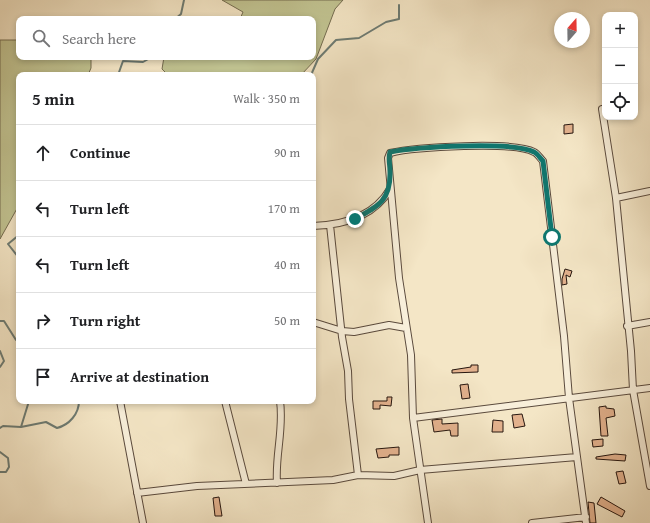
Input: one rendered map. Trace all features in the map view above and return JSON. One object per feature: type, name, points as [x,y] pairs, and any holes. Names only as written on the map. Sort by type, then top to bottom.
[{"type":"street","points":[[604,120],[616,198],[632,390],[650,486]]},
{"type":"street","points":[[428,523],[413,418],[411,355],[399,278],[388,158],[390,152],[464,146],[518,147],[535,152],[543,161],[564,336],[569,398],[586,520],[532,523]]},
{"type":"street","points":[[316,226],[330,225],[355,219],[374,209],[390,189]]},
{"type":"street","points":[[616,198],[650,191]]},
{"type":"street","points":[[330,225],[358,475]]},
{"type":"street","points":[[627,326],[650,322]]},
{"type":"street","points":[[316,323],[342,331],[354,332],[389,325],[406,328]]},
{"type":"street","points":[[413,418],[650,388]]},
{"type":"street","points":[[121,404],[143,523]]},
{"type":"street","points":[[226,404],[246,484]]},
{"type":"street","points":[[277,483],[276,468],[282,418],[280,404]]},
{"type":"street","points":[[137,493],[190,487],[333,480],[358,475],[394,476],[420,470],[577,457]]},
{"type":"green space","points":[[222,0],[343,0],[335,9],[316,59],[316,16],[241,16],[243,12]]},
{"type":"green space","points":[[0,40],[16,40],[16,60],[91,60],[89,72],[16,72],[16,210],[0,239]]},
{"type":"green space","points":[[164,60],[315,60],[304,72],[165,72],[162,69]]},
{"type":"building","points":[[573,124],[573,133],[564,134],[564,125]]},
{"type":"building","points":[[565,269],[572,271],[570,277],[566,275],[567,284],[562,285],[562,279]]},
{"type":"building","points":[[471,365],[478,365],[478,372],[452,373],[452,370],[471,367]]},
{"type":"building","points":[[468,384],[470,398],[462,399],[460,385]]},
{"type":"building","points":[[387,397],[392,397],[391,406],[380,405],[380,409],[373,409],[373,401],[387,401]]},
{"type":"building","points":[[606,406],[606,408],[614,409],[615,416],[606,418],[608,436],[601,436],[599,407]]},
{"type":"building","points":[[522,414],[525,426],[514,428],[512,415]]},
{"type":"building","points":[[442,419],[442,424],[458,423],[458,436],[451,436],[450,430],[434,432],[432,420]]},
{"type":"building","points":[[493,420],[503,421],[503,432],[492,432]]},
{"type":"building","points":[[603,439],[603,446],[593,447],[592,440]]},
{"type":"building","points":[[399,447],[399,455],[389,455],[389,457],[378,458],[376,449]]},
{"type":"building","points":[[615,454],[626,455],[625,461],[596,459],[596,457]]},
{"type":"building","points":[[623,471],[626,483],[619,484],[616,472]]},
{"type":"building","points":[[219,497],[222,516],[215,516],[213,498]]},
{"type":"building","points":[[601,497],[625,511],[622,517],[597,504]]},
{"type":"building","points":[[588,502],[594,503],[596,523],[590,523]]},
{"type":"waterway","points":[[179,16],[181,14],[184,0]]},
{"type":"waterway","points":[[312,72],[318,59],[336,40],[359,38],[386,22],[399,19],[399,5]]},
{"type":"waterway","points":[[119,72],[123,61],[143,62],[147,60]]},
{"type":"waterway","points":[[16,237],[8,244],[16,254]]},
{"type":"waterway","points":[[0,321],[4,321],[16,340]]},
{"type":"waterway","points":[[0,351],[4,361],[0,367]]},
{"type":"waterway","points":[[21,427],[28,404]]},
{"type":"waterway","points":[[0,428],[3,426],[21,427],[46,422],[57,428],[61,427],[69,422],[75,414],[79,404]]},
{"type":"waterway","points":[[0,452],[8,458],[9,467],[6,472],[0,472]]},
{"type":"route","points":[[355,219],[374,209],[390,189],[390,169],[388,158],[390,152],[429,147],[518,147],[535,152],[543,161],[552,237]]}]
